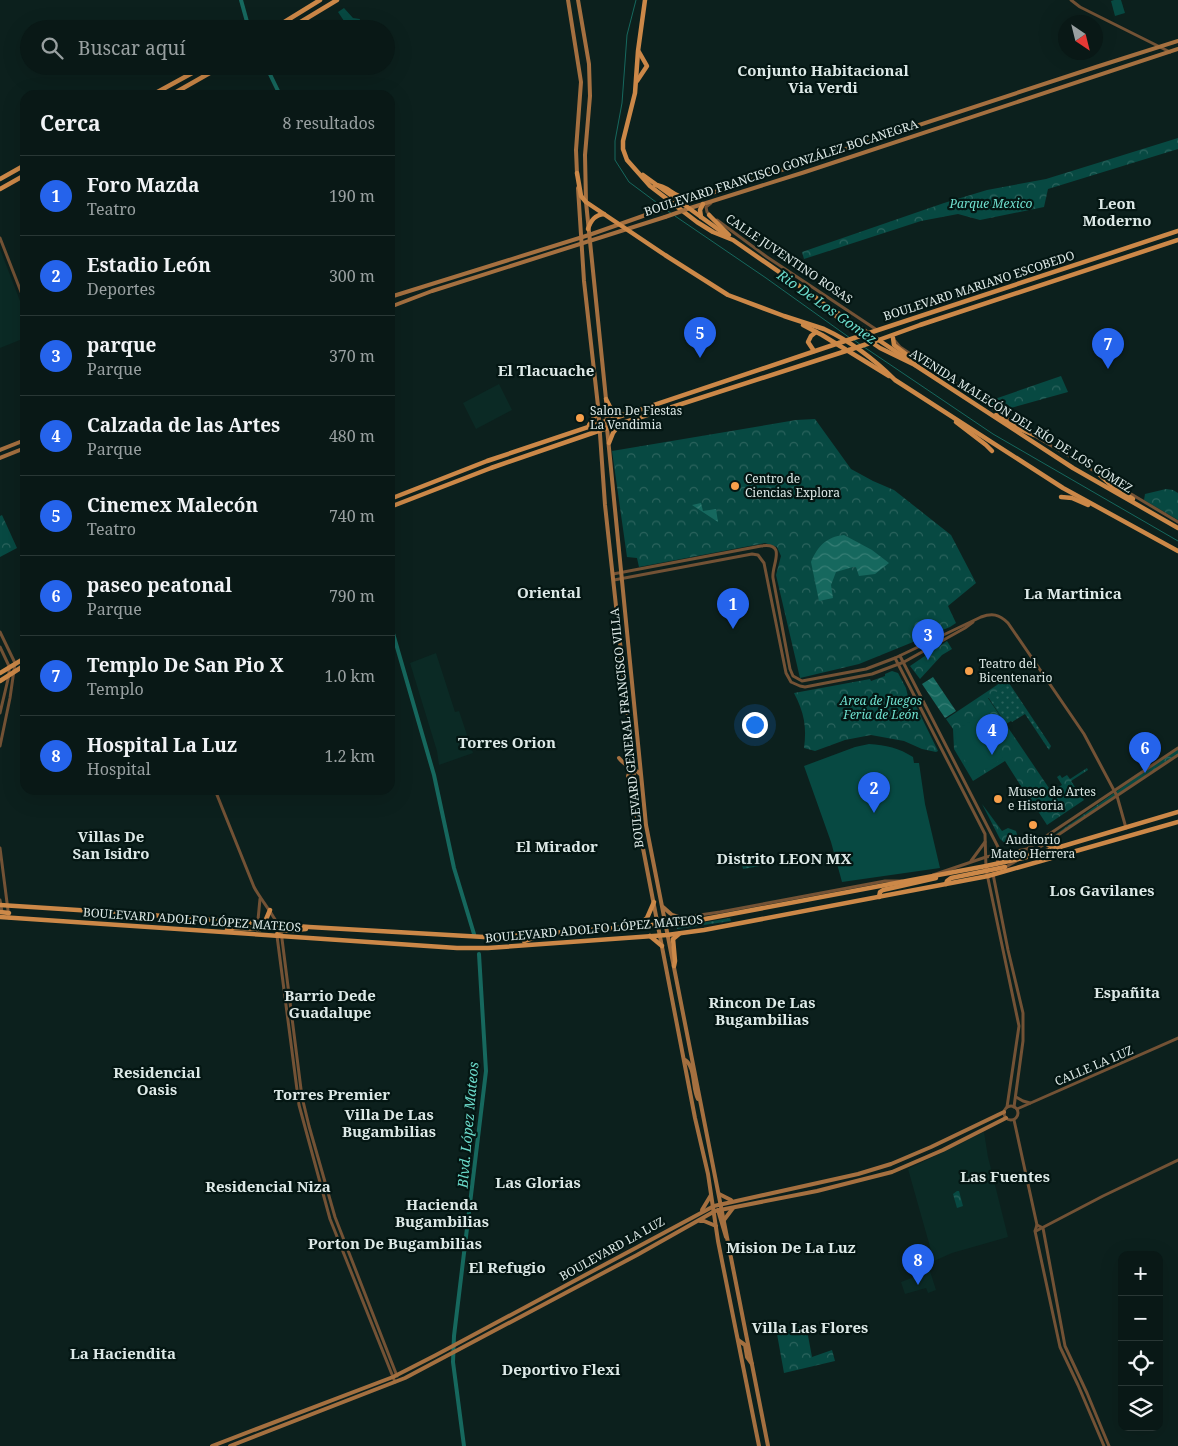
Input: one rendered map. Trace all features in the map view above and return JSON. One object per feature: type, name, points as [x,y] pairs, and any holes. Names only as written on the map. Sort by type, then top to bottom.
[{"type":"main road","points":[[288,20],[320,0]]},
{"type":"main road","points":[[304,20],[337,0]]},
{"type":"main road","name":"BOULEVARD GENERAL FRANCISCO VILLA","points":[[568,0],[581,82],[576,150],[584,281],[634,770],[630,771],[628,776],[635,791],[636,812],[659,935],[711,1195],[714,1206],[724,1220],[729,1241],[768,1446]]},
{"type":"main road","name":"BOULEVARD GENERAL FRANCISCO VILLA","points":[[578,0],[590,82],[585,156],[589,241],[606,399],[607,428],[644,815],[721,1203],[716,1226],[758,1446]]},
{"type":"main road","name":"AVENIDA MALECÓN DEL RÍO DE LOS GÓMEZ","points":[[645,0],[632,109],[623,141],[625,155],[633,168],[657,193],[708,229],[733,240],[821,301],[843,323],[880,348],[915,365],[1073,468],[1178,528]]},
{"type":"main road","name":"BOULEVARD FRANCISCO GONZÁLEZ BOCANEGRA","points":[[395,295],[582,237],[589,232],[619,224],[1178,41]]},
{"type":"main road","name":"BOULEVARD FRANCISCO GONZÁLEZ BOCANEGRA","points":[[395,304],[575,247],[626,228],[834,163],[1178,49]]},
{"type":"main road","points":[[636,82],[647,66],[638,50]]},
{"type":"main road","points":[[161,90],[189,75]]},
{"type":"main road","points":[[180,90],[206,75]]},
{"type":"main road","points":[[1039,85],[1039,90],[1042,94]]},
{"type":"main road","points":[[0,179],[20,168]]},
{"type":"main road","points":[[633,168],[687,209],[701,216],[733,240]]},
{"type":"main road","points":[[577,173],[581,196],[586,202],[718,290],[739,300],[824,329],[880,365],[895,380]]},
{"type":"main road","points":[[0,189],[20,178]]},
{"type":"main road","points":[[655,185],[663,185],[677,196],[687,198]]},
{"type":"main road","points":[[701,216],[700,210],[703,204]]},
{"type":"main road","points":[[589,232],[593,219],[598,215],[604,214]]},
{"type":"main road","points":[[709,214],[733,240]]},
{"type":"main road","name":"BOULEVARD MARIANO ESCOBEDO","points":[[395,497],[487,461],[598,423],[909,319],[1178,232]]},
{"type":"main road","name":"BOULEVARD MARIANO ESCOBEDO","points":[[395,505],[491,468],[607,428],[893,336],[912,327],[1178,240]]},
{"type":"main road","points":[[575,247],[583,252]]},
{"type":"main road","points":[[821,301],[876,341],[915,365]]},
{"type":"main road","points":[[784,316],[837,343],[853,355],[1094,506],[1178,551]]},
{"type":"main road","points":[[909,319],[912,327]]},
{"type":"main road","points":[[890,326],[900,332]]},
{"type":"main road","points":[[816,332],[810,336],[808,342],[817,350],[825,342],[822,334]]},
{"type":"main road","points":[[893,336],[894,345],[911,358],[915,365]]},
{"type":"main road","points":[[836,354],[853,355]]},
{"type":"main road","points":[[737,385],[739,377]]},
{"type":"main road","points":[[606,399],[613,411],[626,414]]},
{"type":"main road","points":[[982,409],[1034,436]]},
{"type":"main road","points":[[587,427],[598,412]]},
{"type":"main road","points":[[946,412],[992,451]]},
{"type":"main road","points":[[609,443],[613,433],[622,423]]},
{"type":"main road","points":[[0,450],[20,442]]},
{"type":"main road","points":[[0,458],[20,450]]},
{"type":"main road","points":[[1099,474],[1112,486],[1137,501],[1143,508]]},
{"type":"main road","points":[[1061,496],[1094,506]]},
{"type":"main road","points":[[0,673],[20,660]]},
{"type":"main road","points":[[0,681],[20,668]]},
{"type":"main road","points":[[619,758],[624,764],[640,773],[642,785]]},
{"type":"main road","points":[[636,812],[644,815]]},
{"type":"main road","name":"BOULEVARD ADOLFO LÓPEZ MATEOS","points":[[1,915],[223,932],[257,929],[264,924],[280,932],[309,928],[471,937],[546,934],[688,922],[946,873],[988,872],[997,864],[1178,812]]},
{"type":"main road","name":"BOULEVARD ADOLFO LÓPEZ MATEOS","points":[[0,904],[124,913],[280,932],[457,948],[488,948],[667,935],[774,918],[946,884],[1178,822]]},
{"type":"main road","points":[[1050,840],[1048,845],[1051,848],[1056,848]]},
{"type":"main road","points":[[988,872],[1005,867]]},
{"type":"main road","points":[[880,897],[880,892],[883,890],[926,882],[946,873]]},
{"type":"main road","points":[[639,925],[647,918],[654,902]]},
{"type":"main road","points":[[661,904],[672,915],[682,918]]},
{"type":"main road","points":[[264,924],[270,910]]},
{"type":"main road","points":[[606,939],[615,934],[618,927]]},
{"type":"main road","points":[[674,966],[672,939],[678,934],[687,932]]},
{"type":"main road","points":[[524,941],[546,934]]},
{"type":"main road","points":[[649,935],[662,946]]},
{"type":"main road","points":[[684,1060],[690,1065],[695,1093],[700,1104]]},
{"type":"main road","name":"BOULEVARD LA LUZ","points":[[212,1446],[395,1376],[697,1213],[721,1203],[858,1174],[891,1164],[1004,1112]]},
{"type":"main road","name":"BOULEVARD LA LUZ","points":[[230,1446],[396,1382],[438,1362],[718,1211],[817,1191],[898,1169],[937,1153],[1006,1118]]},
{"type":"main road","points":[[710,1184],[714,1206],[718,1211],[723,1231],[729,1241]]},
{"type":"main road","points":[[719,1194],[734,1201]]},
{"type":"main road","points":[[697,1213],[705,1206],[711,1195]]},
{"type":"main road","points":[[724,1220],[734,1207]]},
{"type":"main road","points":[[698,1221],[704,1221],[716,1226]]},
{"type":"main road","points":[[738,1340],[745,1345],[747,1357],[752,1364]]},
{"type":"main road","points":[[436,1355],[438,1362]]},
{"type":"street","points":[[1071,0],[1080,7],[1170,52]]},
{"type":"street","name":"CALLE JUVENTINO ROSAS","points":[[716,200],[706,207],[709,214],[767,257],[877,330]]},
{"type":"street","points":[[0,238],[20,289]]},
{"type":"street","points":[[893,336],[900,346],[1034,436],[1178,522]]},
{"type":"street","points":[[613,574],[766,545],[775,550],[778,558],[772,574],[790,669],[793,676],[798,680],[806,681],[880,665],[986,615],[993,614],[1002,617],[1008,622],[1084,734],[1115,791],[1126,828]]},
{"type":"street","points":[[614,580],[752,554],[761,558],[764,563],[786,673],[788,678],[796,684],[805,687],[872,674],[904,662],[974,621]]},
{"type":"street","points":[[688,559],[689,565]]},
{"type":"street","points":[[0,632],[15,663],[0,746]]},
{"type":"street","points":[[0,647],[9,666],[9,675],[0,713]]},
{"type":"street","points":[[900,656],[998,847],[999,854],[994,869]]},
{"type":"street","points":[[895,658],[982,827],[986,842],[988,872],[1020,1026],[1007,1108],[1004,1112],[1006,1118],[1014,1120]]},
{"type":"street","points":[[927,878],[986,857],[1031,847],[1178,748]]},
{"type":"street","points":[[988,872],[1005,867],[1023,858],[1178,756]]},
{"type":"street","points":[[217,795],[260,898],[270,910],[280,932],[307,1127],[330,1219],[396,1382]]},
{"type":"street","points":[[969,864],[986,842]]},
{"type":"street","points":[[0,848],[9,915]]},
{"type":"street","points":[[988,872],[1019,990],[1024,1025],[1015,1108],[1019,1114],[1014,1120]]},
{"type":"street","points":[[665,923],[672,919],[720,912],[885,881],[906,881]]},
{"type":"street","points":[[257,929],[260,898]]},
{"type":"street","points":[[0,904],[1,915]]},
{"type":"street","points":[[998,925],[1002,923]]},
{"type":"street","points":[[1020,1026],[1024,1025]]},
{"type":"street","name":"CALLE LA LUZ","points":[[1015,1108],[1178,1038]]},
{"type":"street","points":[[1016,1097],[1030,1103]]},
{"type":"street","points":[[1007,1108],[1015,1108]]},
{"type":"street","points":[[1014,1120],[1037,1224],[1035,1231],[1060,1347],[1104,1446]]},
{"type":"street","points":[[1035,1231],[1178,1160]]},
{"type":"street","points":[[1037,1224],[1042,1228],[1065,1346],[1109,1446]]},
{"type":"shaded area","points":[[0,249],[20,301],[20,340],[0,348]]},
{"type":"shaded area","points":[[499,384],[512,410],[476,429],[463,403]]},
{"type":"shaded area","points":[[436,653],[455,712],[459,711],[473,753],[439,765],[437,751],[410,663]]},
{"type":"shaded area","points":[[984,1132],[988,1157],[1008,1237],[952,1253],[934,1261],[908,1169]]},
{"type":"shaded area","points":[[930,1271],[936,1290],[928,1293],[926,1288],[905,1294],[901,1282]]},
{"type":"green space","points":[[1121,0],[1125,13],[1115,16],[1111,1]]},
{"type":"green space","points":[[344,8],[353,18],[360,20],[343,20],[338,12]]},
{"type":"green space","name":"Parque Mexico","points":[[1178,138],[1178,149],[1048,189],[1044,207],[980,220],[958,214],[921,221],[804,259],[802,252],[944,203],[987,190],[1046,179]]},
{"type":"green space","points":[[1061,376],[1068,392],[1000,411],[986,402]]},
{"type":"green space","name":"Centro de Ciencias Explora","points":[[815,419],[851,469],[894,490],[951,535],[976,583],[948,606],[956,623],[950,627],[859,664],[800,678],[776,575],[781,556],[777,547],[765,543],[639,567],[637,558],[627,557],[612,451],[796,420]]},
{"type":"green space","points":[[1166,489],[1178,493],[1178,520],[1144,500],[1145,494]]},
{"type":"green space","points":[[2,515],[17,548],[0,557],[0,516]]},
{"type":"green space","points":[[947,641],[952,649],[942,655],[920,679],[910,666]]},
{"type":"green space","name":"Area de Juegos Feria de León","points":[[892,671],[898,673],[906,688],[910,705],[915,704],[938,751],[922,749],[904,741],[871,735],[845,740],[815,751],[804,748],[804,720],[794,693],[870,679],[871,681],[885,676],[885,674]]},
{"type":"green space","points":[[1006,679],[1009,683],[988,698],[1051,791],[1062,785],[1057,777],[1060,775],[1062,778],[1067,775],[1070,779],[1087,768],[1088,770],[1071,781],[1084,800],[1047,825],[1034,805],[1029,805],[1027,795],[1021,795],[1019,791],[1024,791],[1005,761],[973,781],[954,749],[953,729],[946,719]]},
{"type":"green space","points":[[1009,683],[1051,746],[1049,750],[1025,714],[1006,724],[988,697]]},
{"type":"green space","points":[[977,717],[1003,758],[975,776],[957,748],[955,731]]},
{"type":"green space","points":[[869,744],[897,749],[913,757],[914,763],[919,763],[925,804],[940,868],[842,882],[831,842],[804,766],[855,747]]},
{"type":"green space","points":[[1178,748],[1178,754],[1056,835],[1056,834]]},
{"type":"green space","points":[[982,804],[1002,831],[1008,828],[1016,831],[1018,838],[1015,843],[1007,845],[1000,839]]},
{"type":"green space","points":[[759,857],[760,866],[743,869],[741,860]]},
{"type":"green space","points":[[730,918],[731,921],[677,929],[677,927]]},
{"type":"green space","points":[[959,1191],[963,1206],[957,1208],[953,1194]]},
{"type":"green space","points":[[806,1325],[812,1357],[832,1350],[835,1361],[784,1373],[777,1334]]},
{"type":"water","points":[[701,503],[703,511],[716,509],[718,522],[692,505]]},
{"type":"water","points":[[844,535],[872,550],[889,563],[875,574],[859,576],[856,567],[836,572],[831,585],[833,598],[819,601],[811,562],[823,543]]},
{"type":"water","points":[[933,677],[956,711],[945,718],[922,684]]},
{"type":"waterway","points":[[241,0],[247,20]]},
{"type":"waterway","name":"Rio De Los Gomez","points":[[636,0],[627,35],[622,103],[615,141],[615,160],[629,182],[672,214]]},
{"type":"waterway","points":[[270,75],[278,90]]},
{"type":"waterway","name":"Rio De Los Gomez","points":[[675,216],[850,338]]},
{"type":"waterway","name":"Rio De Los Gomez","points":[[854,340],[861,345]]},
{"type":"waterway","name":"Rio De Los Gomez","points":[[864,347],[993,434],[1178,541]]},
{"type":"waterway","points":[[395,640],[434,775],[454,868],[474,934]]},
{"type":"waterway","name":"Blvd. López Mateos","points":[[464,1446],[453,1362],[454,1336],[486,1071],[479,954]]},
{"type":"place","name":"Cinemex Malecón","points":[[700,358]]},
{"type":"place","name":"Templo De San Pio X","points":[[1108,369]]},
{"type":"place","name":"Salon De Fiestas La Vendimia","points":[[580,418]]},
{"type":"place","name":"Centro de Ciencias Explora","points":[[735,486]]},
{"type":"place","name":"Foro Mazda","points":[[733,629]]},
{"type":"place","name":"parque","points":[[928,660]]},
{"type":"place","name":"Teatro del Bicentenario","points":[[969,671]]},
{"type":"place","name":"Calzada de las Artes","points":[[992,755]]},
{"type":"place","name":"paseo peatonal","points":[[1145,773]]},
{"type":"place","name":"Museo de Artes e Historia","points":[[998,799]]},
{"type":"place","name":"Estadio León","points":[[874,813]]},
{"type":"place","name":"Auditorio Mateo Herrera","points":[[1033,825]]},
{"type":"place","name":"Hospital La Luz","points":[[918,1285]]},
{"type":"district","name":"Conjunto Habitacional Via Verdi","points":[[823,80]]},
{"type":"district","name":"Leon Moderno","points":[[1117,212]]},
{"type":"district","name":"El Tlacuache","points":[[546,371]]},
{"type":"district","name":"Oriental","points":[[549,593]]},
{"type":"district","name":"La Martinica","points":[[1073,594]]},
{"type":"district","name":"Torres Orion","points":[[507,743]]},
{"type":"district","name":"Villas De San Isidro","points":[[111,846]]},
{"type":"district","name":"El Mirador","points":[[557,847]]},
{"type":"district","name":"Distrito LEON MX","points":[[784,859]]},
{"type":"district","name":"Los Gavilanes","points":[[1102,891]]},
{"type":"district","name":"Españita","points":[[1127,993]]},
{"type":"district","name":"Barrio Dede Guadalupe","points":[[330,1004]]},
{"type":"district","name":"Rincon De Las Bugambilias","points":[[762,1012]]},
{"type":"district","name":"Residencial Oasis","points":[[157,1082]]},
{"type":"district","name":"Torres Premier","points":[[332,1095]]},
{"type":"district","name":"Villa De Las Bugambilias","points":[[389,1124]]},
{"type":"district","name":"Las Fuentes","points":[[1005,1177]]},
{"type":"district","name":"Las Glorias","points":[[538,1183]]},
{"type":"district","name":"Residencial Niza","points":[[268,1187]]},
{"type":"district","name":"Hacienda Bugambilias","points":[[442,1214]]},
{"type":"district","name":"Porton De Bugambilias","points":[[395,1244]]},
{"type":"district","name":"Mision De La Luz","points":[[791,1248]]},
{"type":"district","name":"El Refugio","points":[[507,1268]]},
{"type":"district","name":"Villa Las Flores","points":[[810,1328]]},
{"type":"district","name":"La Haciendita","points":[[123,1354]]},
{"type":"district","name":"Deportivo Flexi","points":[[561,1370]]}]
